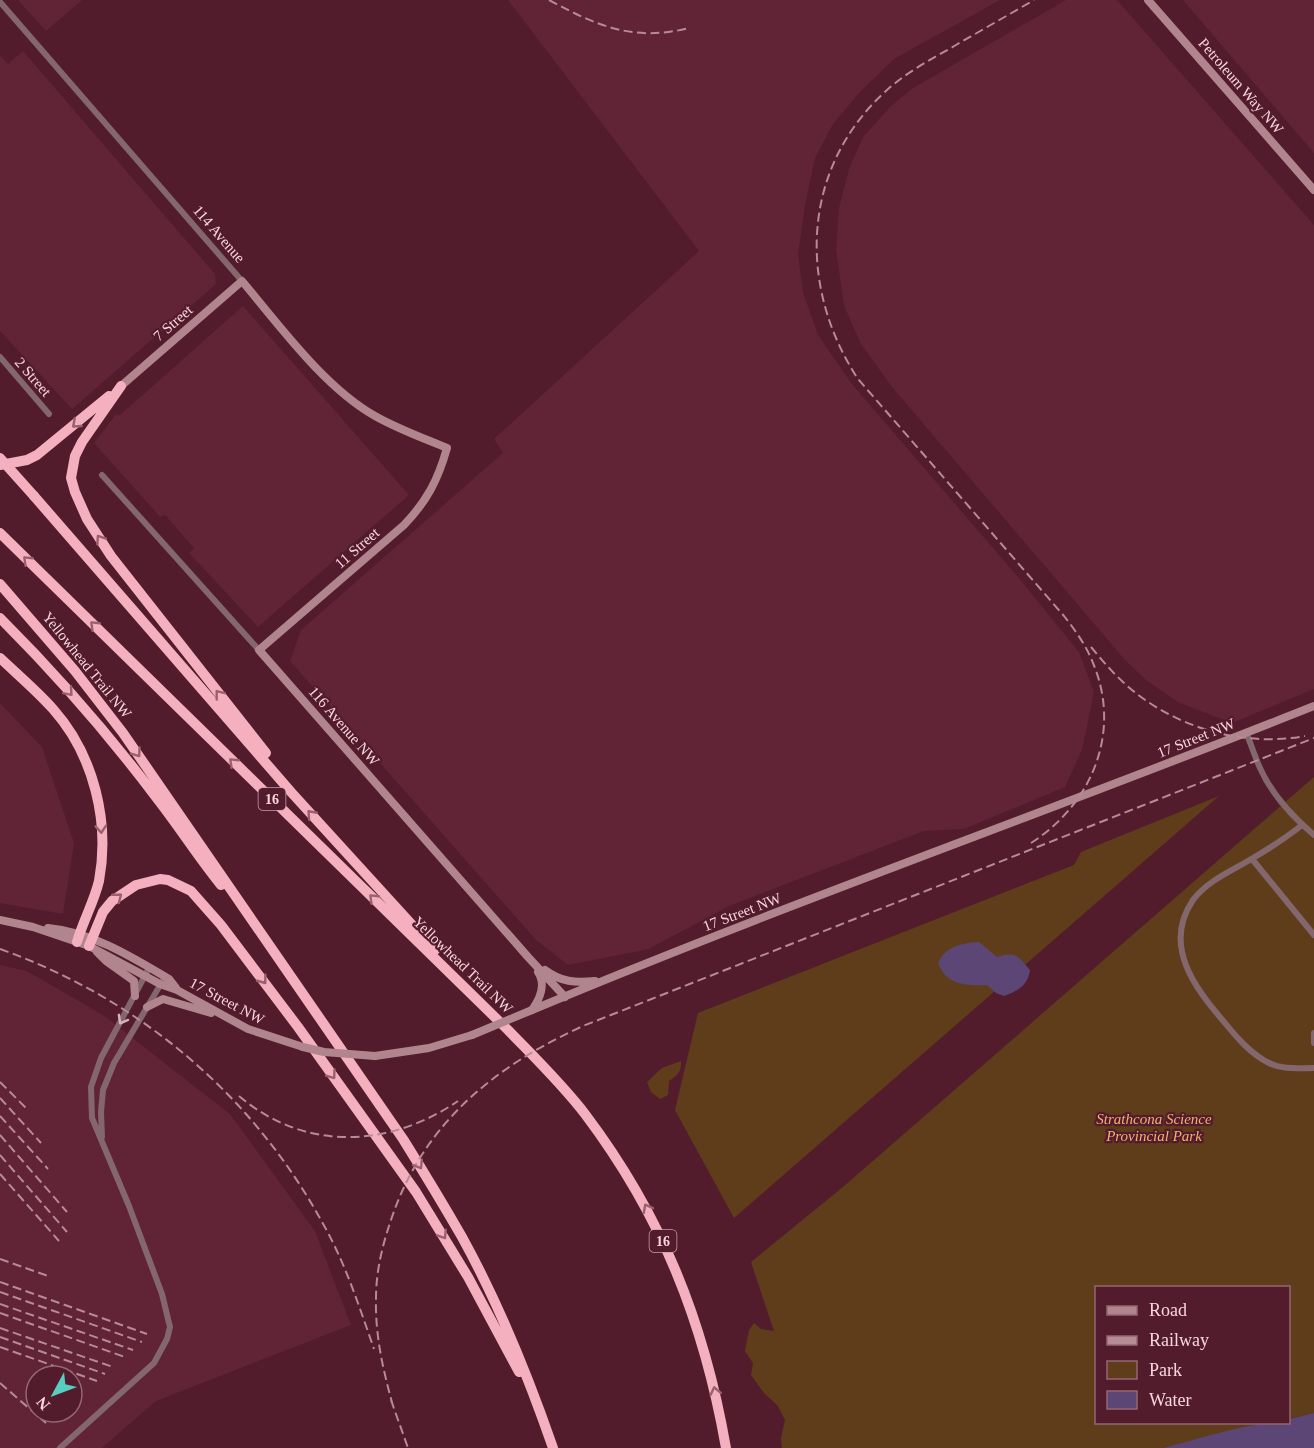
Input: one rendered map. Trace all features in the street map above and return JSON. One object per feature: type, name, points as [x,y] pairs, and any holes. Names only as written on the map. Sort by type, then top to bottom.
[{"type":"highway","points":[[0,465],[27,460],[43,451],[121,386]]},
{"type":"highway","points":[[121,386],[82,442],[75,456],[71,478],[75,492],[87,519],[111,556],[267,754],[291,792]]},
{"type":"highway","points":[[0,458],[291,792],[490,1012]]},
{"type":"highway","name":"Yellowhead Trail NW","points":[[0,533],[490,1012],[541,1064],[585,1114],[645,1204],[675,1267],[698,1329],[713,1383],[726,1448]]},
{"type":"highway","name":"Yellowhead Trail NW","points":[[0,584],[75,671],[123,733],[387,1115],[443,1204],[496,1304],[553,1448]]},
{"type":"highway","points":[[0,618],[108,737],[159,800],[212,874],[264,936]]},
{"type":"highway","points":[[0,658],[54,710],[70,730],[84,754],[92,775],[100,814],[101,864],[98,884],[78,938]]},
{"type":"highway","points":[[92,945],[103,912],[112,901],[136,885],[160,879],[168,880],[191,891],[221,925],[284,1009],[416,1192],[468,1277],[539,1410]]},
{"type":"main road","name":"Petroleum Way NW","points":[[1148,0],[1314,190]]},
{"type":"main road","name":"7 Street","points":[[121,386],[242,281]]},
{"type":"main road","name":"114 Avenue","points":[[242,281],[313,363],[353,402],[400,429],[447,448]]},
{"type":"main road","name":"11 Street","points":[[259,650],[404,525],[422,506],[429,495],[447,448]]},
{"type":"main road","name":"116 Avenue NW","points":[[259,650],[565,997]]},
{"type":"main road","name":"17 Street NW","points":[[0,920],[57,929],[148,971],[177,990],[248,1029],[303,1047],[324,1052],[375,1056],[429,1048],[472,1035],[836,889],[1314,706]]},
{"type":"main road","points":[[92,945],[106,962],[134,981],[135,996]]},
{"type":"main road","points":[[528,957],[553,976],[564,981],[574,983],[604,981]]},
{"type":"main road","points":[[528,957],[542,978],[542,990],[532,1010]]},
{"type":"main road","points":[[147,1007],[163,999],[225,1017]]},
{"type":"street","name":"114 Avenue","points":[[0,2],[242,281]]},
{"type":"street","name":"2 Street","points":[[0,357],[49,414]]},
{"type":"street","name":"116 Avenue NW","points":[[102,475],[259,650]]},
{"type":"street","points":[[1246,732],[1260,769],[1268,782],[1302,825],[1314,835]]},
{"type":"street","points":[[1302,825],[1252,859],[1209,884],[1194,900],[1187,911],[1182,927],[1182,954],[1188,973],[1195,985],[1242,1043],[1275,1066],[1314,1068]]},
{"type":"street","points":[[1252,859],[1314,935]]},
{"type":"street","points":[[60,1448],[154,1363],[164,1345],[170,1327],[162,1294],[92,1118],[91,1087],[100,1058],[148,971]]},
{"type":"street","points":[[103,1143],[101,1112],[103,1090],[114,1063],[163,980]]},
{"type":"street","points":[[1314,1033],[1314,1043]]},
{"type":"shaded area","points":[[18,0],[82,0],[46,31]]},
{"type":"shaded area","points":[[508,0],[1000,0],[894,59],[859,93],[833,124],[815,158],[805,205],[798,254],[803,292],[818,335],[852,384],[1018,577],[1079,652],[1094,692],[1082,750],[1065,787],[964,829],[924,831],[729,906],[649,949],[568,965],[536,940],[290,661],[301,630],[503,453],[494,439],[699,251]]},
{"type":"shaded area","points":[[1066,0],[1117,0],[1314,225],[1314,689],[1232,723],[1179,703],[1146,680],[1125,660],[892,387],[861,344],[844,306],[836,250],[839,208],[849,169],[863,137],[890,107],[913,88]]},
{"type":"shaded area","points":[[1183,0],[1314,0],[1314,153]]},
{"type":"shaded area","points":[[23,51],[215,274],[216,284],[72,409],[0,331],[0,55],[8,64]]},
{"type":"shaded area","points":[[243,306],[409,495],[258,627],[189,553],[194,548],[165,515],[160,517],[94,443],[116,414],[120,415]]},
{"type":"shaded area","points":[[0,703],[42,747],[74,843],[63,914],[0,903]]},
{"type":"shaded area","points":[[0,965],[27,971],[103,1015],[230,1114],[315,1231],[351,1325],[156,1401],[102,1448],[0,1448]]},
{"type":"green space","name":"Strathcona Science Provincial Park","points":[[1314,777],[1314,1413],[1290,1419],[1290,1286],[1095,1286],[1095,1424],[1268,1424],[1163,1448],[782,1448],[781,1438],[785,1420],[778,1406],[764,1393],[751,1375],[753,1363],[745,1351],[749,1330],[754,1323],[761,1329],[774,1331],[751,1262],[843,1187]]},
{"type":"green space","points":[[1219,796],[734,1218],[675,1110],[698,1013],[1074,865],[1081,852]]},
{"type":"green space","points":[[681,1061],[678,1073],[669,1081],[668,1095],[660,1099],[651,1092],[647,1082],[662,1068]]},
{"type":"water","points":[[979,942],[997,957],[1013,955],[1022,961],[1030,970],[1027,980],[1021,987],[1004,996],[996,993],[987,985],[958,983],[946,976],[938,963],[941,957],[950,949],[967,943]]},
{"type":"water","points":[[1314,1413],[1314,1448],[1163,1448],[1241,1428],[1265,1424],[1290,1424],[1290,1419]]},
{"type":"railway","points":[[549,0],[583,17],[616,29],[651,33],[689,28]]},
{"type":"railway","points":[[1031,843],[1052,827],[1070,808],[1085,787],[1096,764],[1102,740],[1104,715],[1101,689],[1093,663],[1084,644],[1064,616],[858,379],[838,343],[825,305],[818,267],[817,228],[824,191],[838,155],[859,121],[887,90],[920,66],[1034,0]]},
{"type":"railway","points":[[1091,647],[1119,678],[1142,697],[1162,711],[1184,722],[1232,736],[1256,739],[1305,736]]},
{"type":"railway","points":[[393,1406],[380,1352],[376,1312],[377,1277],[392,1217],[406,1183],[423,1153],[466,1101],[492,1079],[551,1042],[583,1026],[1314,738]]},
{"type":"railway","points":[[0,949],[51,970],[99,994],[144,1023],[226,1092],[262,1132],[294,1176],[322,1222],[345,1268],[374,1349]]},
{"type":"railway","points":[[0,1082],[28,1110]]},
{"type":"railway","points":[[239,1096],[265,1114],[291,1127],[319,1135],[347,1137],[376,1135],[404,1128],[431,1117],[458,1101]]},
{"type":"railway","points":[[0,1098],[41,1143]]},
{"type":"railway","points":[[0,1116],[48,1169]]},
{"type":"railway","points":[[0,1135],[67,1212]]},
{"type":"railway","points":[[0,1155],[67,1232]]},
{"type":"railway","points":[[0,1174],[59,1241]]},
{"type":"railway","points":[[0,1259],[48,1276]]},
{"type":"railway","points":[[0,1282],[147,1334]]},
{"type":"railway","points":[[0,1292],[142,1342]]},
{"type":"railway","points":[[0,1304],[133,1350]]},
{"type":"railway","points":[[0,1313],[125,1357]]},
{"type":"railway","points":[[0,1328],[113,1367]]},
{"type":"railway","points":[[0,1337],[105,1374]]},
{"type":"railway","points":[[0,1347],[97,1381]]},
{"type":"railway","points":[[0,1383],[24,1404]]},
{"type":"railway","points":[[391,1400],[408,1448]]}]
